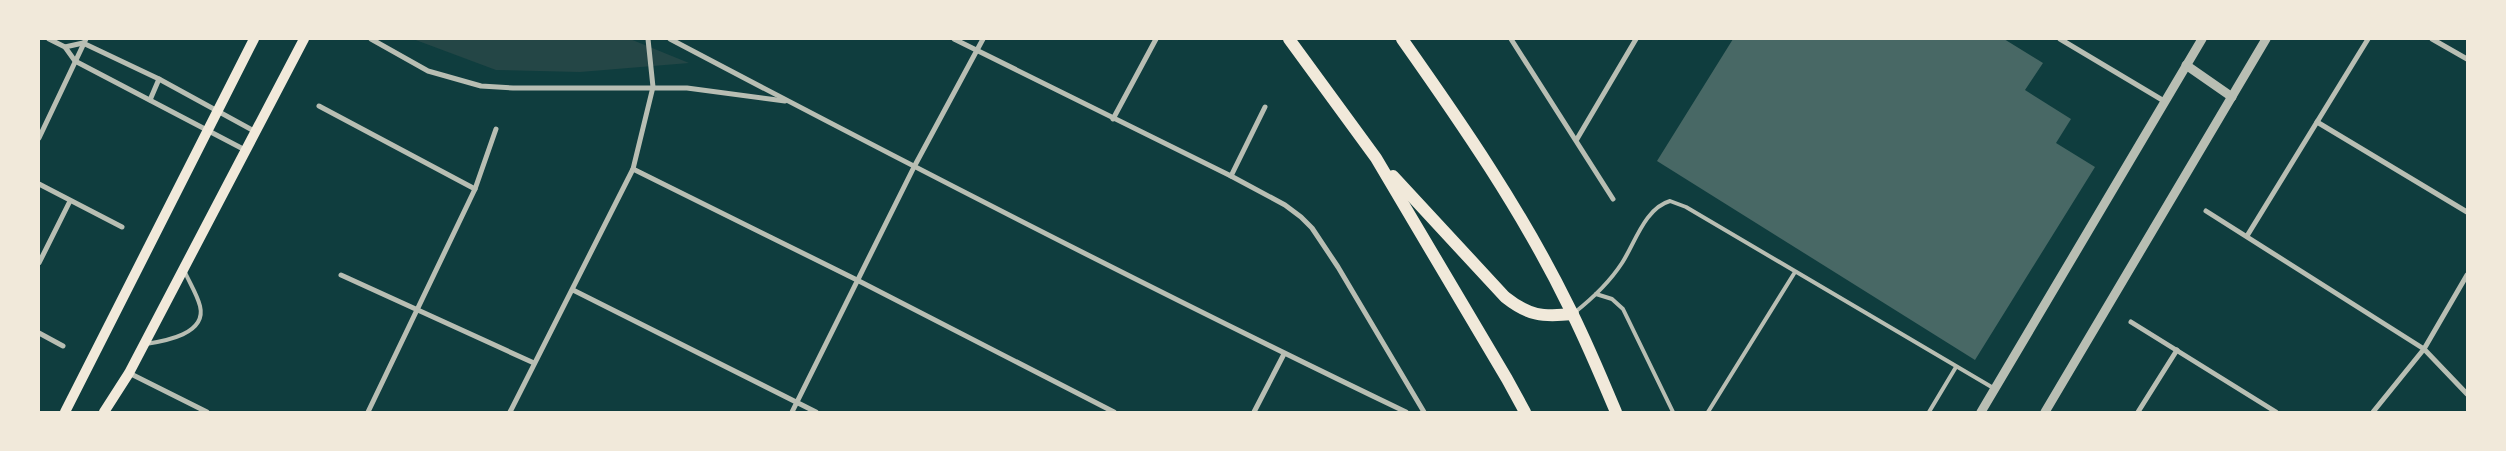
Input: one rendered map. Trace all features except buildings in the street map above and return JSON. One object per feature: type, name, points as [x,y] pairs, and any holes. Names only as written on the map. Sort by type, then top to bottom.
[{"type":"main road","points":[[65,412],[216,110],[254,39]]},
{"type":"main road","points":[[104,412],[129,373],[257,132],[304,39]]},
{"type":"main road","points":[[1289,39],[1376,158],[1507,379],[1524,412]]},
{"type":"main road","points":[[1402,39],[1477,147],[1538,250],[1572,314],[1616,412]]},
{"type":"main road","points":[[1376,158],[1505,298],[1522,310],[1536,315],[1572,314]]},
{"type":"street","points":[[49,39],[65,46],[75,61],[247,151]]},
{"type":"street","points":[[371,39],[428,71],[481,86],[513,88],[653,87],[715,90],[790,102]]},
{"type":"street","points":[[510,412],[633,169],[653,87],[648,39]]},
{"type":"street","points":[[670,39],[914,167],[1284,354],[1406,412]]},
{"type":"street","points":[[954,39],[1231,176],[1285,205],[1312,228],[1338,267],[1424,412]]},
{"type":"street","points":[[792,412],[914,167],[983,39]]},
{"type":"street","points":[[1113,119],[1156,39]]},
{"type":"street","points":[[1511,39],[1577,139],[1613,199]]},
{"type":"street","points":[[1577,139],[1636,39]]},
{"type":"street","points":[[2060,39],[2164,100]]},
{"type":"street","points":[[1981,412],[2164,100],[2202,39]]},
{"type":"street","points":[[2046,412],[2266,39]]},
{"type":"street","points":[[2248,236],[2368,39]]},
{"type":"street","points":[[2432,39],[2467,59]]},
{"type":"street","points":[[65,46],[84,41],[257,132]]},
{"type":"street","points":[[39,138],[84,41]]},
{"type":"street","points":[[2186,65],[2232,96]]},
{"type":"street","points":[[150,100],[159,79]]},
{"type":"street","points":[[319,106],[475,189]]},
{"type":"street","points":[[1231,176],[1265,107]]},
{"type":"street","points":[[2317,122],[2467,212]]},
{"type":"street","points":[[368,412],[475,189],[496,129]]},
{"type":"street","points":[[633,169],[857,280],[1114,412]]},
{"type":"street","points":[[39,184],[122,227]]},
{"type":"street","points":[[39,263],[70,201]]},
{"type":"street","points":[[2206,211],[2424,349],[2467,394]]},
{"type":"street","points":[[341,275],[418,308],[534,363]]},
{"type":"street","points":[[2373,412],[2424,349],[2467,275]]},
{"type":"street","points":[[573,290],[816,412]]},
{"type":"street","points":[[2131,322],[2276,412]]},
{"type":"street","points":[[39,333],[63,346]]},
{"type":"street","points":[[2138,412],[2176,350]]},
{"type":"street","points":[[1254,412],[1284,354]]},
{"type":"street","points":[[129,373],[206,412]]},
{"type":"lane","points":[[1572,314],[1596,294],[1622,263],[1656,208],[1670,201],[1686,207],[1995,389]]},
{"type":"lane","points":[[144,345],[180,337],[198,320],[201,308],[184,270]]},
{"type":"lane","points":[[1708,412],[1794,272]]},
{"type":"lane","points":[[1596,294],[1612,299],[1623,309],[1674,412]]},
{"type":"lane","points":[[1929,412],[1956,367]]},
{"type":"shaded area","points":[[413,39],[630,39],[689,63],[580,72],[496,70]]}]
